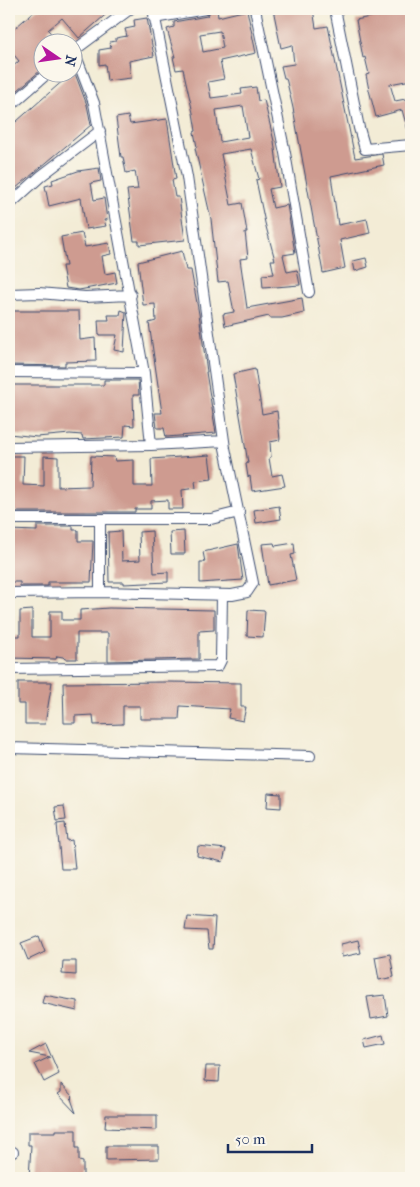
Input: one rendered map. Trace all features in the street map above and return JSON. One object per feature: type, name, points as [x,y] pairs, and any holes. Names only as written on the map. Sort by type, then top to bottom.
[{"type":"street","points":[[82,45],[130,9]]},
{"type":"street","points":[[9,593],[100,592],[242,595],[251,588],[253,583],[224,441],[187,177],[153,13],[205,9]]},
{"type":"street","points":[[255,9],[285,153],[309,292]]},
{"type":"street","points":[[335,9],[365,149],[411,145]]},
{"type":"street","points":[[82,74],[94,103],[131,295],[144,373],[151,445]]},
{"type":"street","points":[[9,107],[38,82]]},
{"type":"street","points":[[9,205],[41,176],[100,131]]},
{"type":"street","points":[[9,294],[39,292],[85,297],[131,295]]},
{"type":"street","points":[[9,372],[144,373]]},
{"type":"street","points":[[9,447],[151,445],[224,441]]},
{"type":"street","points":[[9,519],[211,519],[239,512]]},
{"type":"street","points":[[100,519],[100,592]]},
{"type":"street","points":[[9,669],[218,666],[221,660],[222,595]]},
{"type":"street","points":[[9,748],[310,756]]},
{"type":"building","points":[[37,9],[112,9],[82,35],[82,32],[74,32],[62,18],[48,30],[50,32],[32,32],[32,78],[9,98],[9,70],[19,61],[9,49],[9,33]]},
{"type":"building","points":[[212,9],[217,9],[218,17],[247,10],[256,53],[220,61],[224,79],[208,82],[211,98],[242,94],[241,89],[256,87],[258,101],[264,100],[274,141],[280,187],[269,189],[273,208],[287,205],[295,253],[283,255],[287,272],[297,270],[300,285],[263,288],[262,275],[274,274],[271,260],[275,260],[265,223],[256,180],[259,179],[251,149],[221,154],[231,205],[242,203],[247,232],[245,232],[248,258],[240,259],[247,308],[302,298],[304,313],[282,318],[270,318],[269,316],[225,326],[223,314],[234,312],[228,281],[218,282],[211,219],[195,148],[197,147],[193,113],[183,69],[176,70],[173,57],[175,57],[167,29],[174,27],[174,22],[207,16]],"holes":[[[220,31],[223,48],[203,52],[200,34]],[[243,106],[248,137],[220,142],[216,110]]]},
{"type":"building","points":[[273,9],[313,9],[316,28],[328,26],[355,158],[382,154],[384,165],[331,176],[338,225],[367,219],[370,233],[340,240],[345,268],[323,273],[293,108],[286,78],[284,78],[281,66],[294,64],[292,45],[281,48]]},
{"type":"building","points":[[387,9],[407,9],[411,36],[411,80],[390,84],[395,101],[411,98],[411,131],[408,131],[402,110],[376,117],[366,75],[369,74],[365,57],[363,58],[356,20],[388,13]]},
{"type":"building","points":[[147,18],[154,56],[129,61],[131,78],[107,81],[105,64],[99,65],[99,50],[111,48],[110,42],[116,41],[116,38],[127,36],[125,29],[135,27],[134,20]]},
{"type":"building","points":[[61,82],[78,82],[87,105],[91,125],[9,194],[9,128]]},
{"type":"building","points":[[128,116],[130,124],[167,119],[176,179],[172,180],[175,197],[179,197],[185,240],[139,245],[139,241],[134,241],[127,190],[138,189],[135,171],[126,173],[123,157],[121,157],[116,118]]},
{"type":"building","points":[[99,168],[101,181],[91,183],[94,200],[104,198],[107,220],[104,220],[106,226],[86,229],[81,198],[49,206],[45,186],[53,184],[52,180],[78,171]]},
{"type":"building","points":[[82,233],[85,247],[109,243],[111,254],[102,256],[105,274],[115,272],[117,283],[79,290],[66,288],[62,266],[66,266],[61,237]]},
{"type":"building","points":[[182,251],[186,270],[191,270],[216,433],[166,437],[164,428],[157,428],[155,413],[162,413],[149,323],[156,321],[155,304],[143,305],[138,262]]},
{"type":"building","points":[[366,258],[368,267],[355,271],[353,261]]},
{"type":"building","points":[[121,310],[126,312],[124,352],[114,350],[117,335],[99,335],[98,320],[109,320],[108,315],[120,315]]},
{"type":"building","points":[[9,311],[79,311],[80,340],[95,338],[96,361],[65,362],[65,366],[9,365]]},
{"type":"building","points":[[255,369],[262,414],[277,411],[280,440],[270,442],[271,457],[269,458],[272,476],[282,474],[285,486],[252,491],[250,476],[248,477],[246,464],[248,463],[233,374]]},
{"type":"building","points":[[104,380],[138,380],[139,395],[133,395],[134,426],[125,425],[124,437],[83,439],[82,435],[70,434],[37,437],[9,434],[9,385],[104,385]]},
{"type":"building","points":[[209,455],[212,479],[195,481],[196,488],[182,490],[183,509],[168,509],[168,500],[151,501],[151,509],[135,509],[135,512],[9,512],[10,456],[24,456],[23,485],[44,486],[44,456],[58,457],[58,487],[90,486],[91,456],[114,457],[115,461],[134,460],[134,486],[152,486],[151,459]]},
{"type":"building","points":[[279,506],[281,519],[256,523],[254,510]]},
{"type":"building","points":[[37,526],[73,526],[73,530],[78,530],[78,541],[93,541],[91,582],[48,582],[48,586],[20,586],[20,582],[9,582],[9,530],[37,531]]},
{"type":"building","points":[[121,531],[122,561],[140,560],[139,532],[152,531],[154,573],[168,572],[168,582],[124,584],[124,582],[109,582],[108,532]]},
{"type":"building","points":[[184,531],[185,554],[171,554],[170,532]]},
{"type":"building","points":[[274,543],[275,546],[294,543],[295,554],[291,555],[296,580],[268,585],[262,544]]},
{"type":"building","points":[[238,544],[243,580],[200,583],[200,562],[205,562],[203,552]]},
{"type":"building","points":[[109,608],[214,610],[214,630],[199,631],[199,659],[108,661],[108,633],[77,633],[77,659],[65,659],[57,656],[56,659],[9,658],[9,636],[20,636],[20,611],[32,610],[32,637],[50,637],[50,611],[62,611],[62,620],[80,620],[80,610]]},
{"type":"building","points":[[248,610],[265,611],[263,637],[247,636]]},
{"type":"building","points":[[18,682],[52,682],[45,724],[25,724],[25,704],[18,704]]},
{"type":"building","points":[[63,683],[241,683],[241,707],[246,707],[243,721],[228,718],[230,709],[180,706],[179,719],[140,719],[140,706],[123,706],[123,724],[94,725],[93,715],[75,716],[75,723],[64,723]]},
{"type":"building","points":[[268,793],[281,794],[281,808],[267,807]]},
{"type":"building","points":[[64,806],[66,820],[57,821],[55,807]]},
{"type":"building","points":[[65,823],[67,841],[72,840],[75,869],[61,869],[57,824]]},
{"type":"building","points":[[198,846],[226,849],[223,862],[197,856]]},
{"type":"building","points":[[187,916],[215,918],[213,949],[209,949],[207,931],[185,930]]},
{"type":"building","points":[[39,936],[45,952],[28,960],[21,943]]},
{"type":"building","points":[[358,940],[361,953],[342,957],[341,944]]},
{"type":"building","points":[[390,954],[394,977],[379,980],[375,957]]},
{"type":"building","points":[[63,961],[76,961],[76,975],[62,974]]},
{"type":"building","points":[[44,995],[77,1001],[77,1011],[42,1003]]},
{"type":"building","points":[[385,995],[388,1016],[371,1019],[367,997]]},
{"type":"building","points":[[383,1035],[385,1044],[366,1048],[364,1040]]},
{"type":"building","points":[[46,1044],[59,1074],[44,1082],[35,1064],[50,1057],[29,1053]]},
{"type":"building","points":[[206,1066],[220,1066],[219,1082],[205,1081]]},
{"type":"building","points":[[61,1084],[73,1097],[71,1099],[76,1113],[58,1094],[61,1092]]},
{"type":"building","points":[[106,1115],[157,1115],[157,1130],[105,1128]]},
{"type":"building","points":[[56,1130],[76,1130],[76,1148],[79,1148],[79,1161],[83,1162],[83,1176],[81,1178],[29,1178],[31,1145],[28,1145],[28,1132],[56,1132]]},
{"type":"building","points":[[106,1146],[159,1146],[159,1159],[106,1160]]}]
